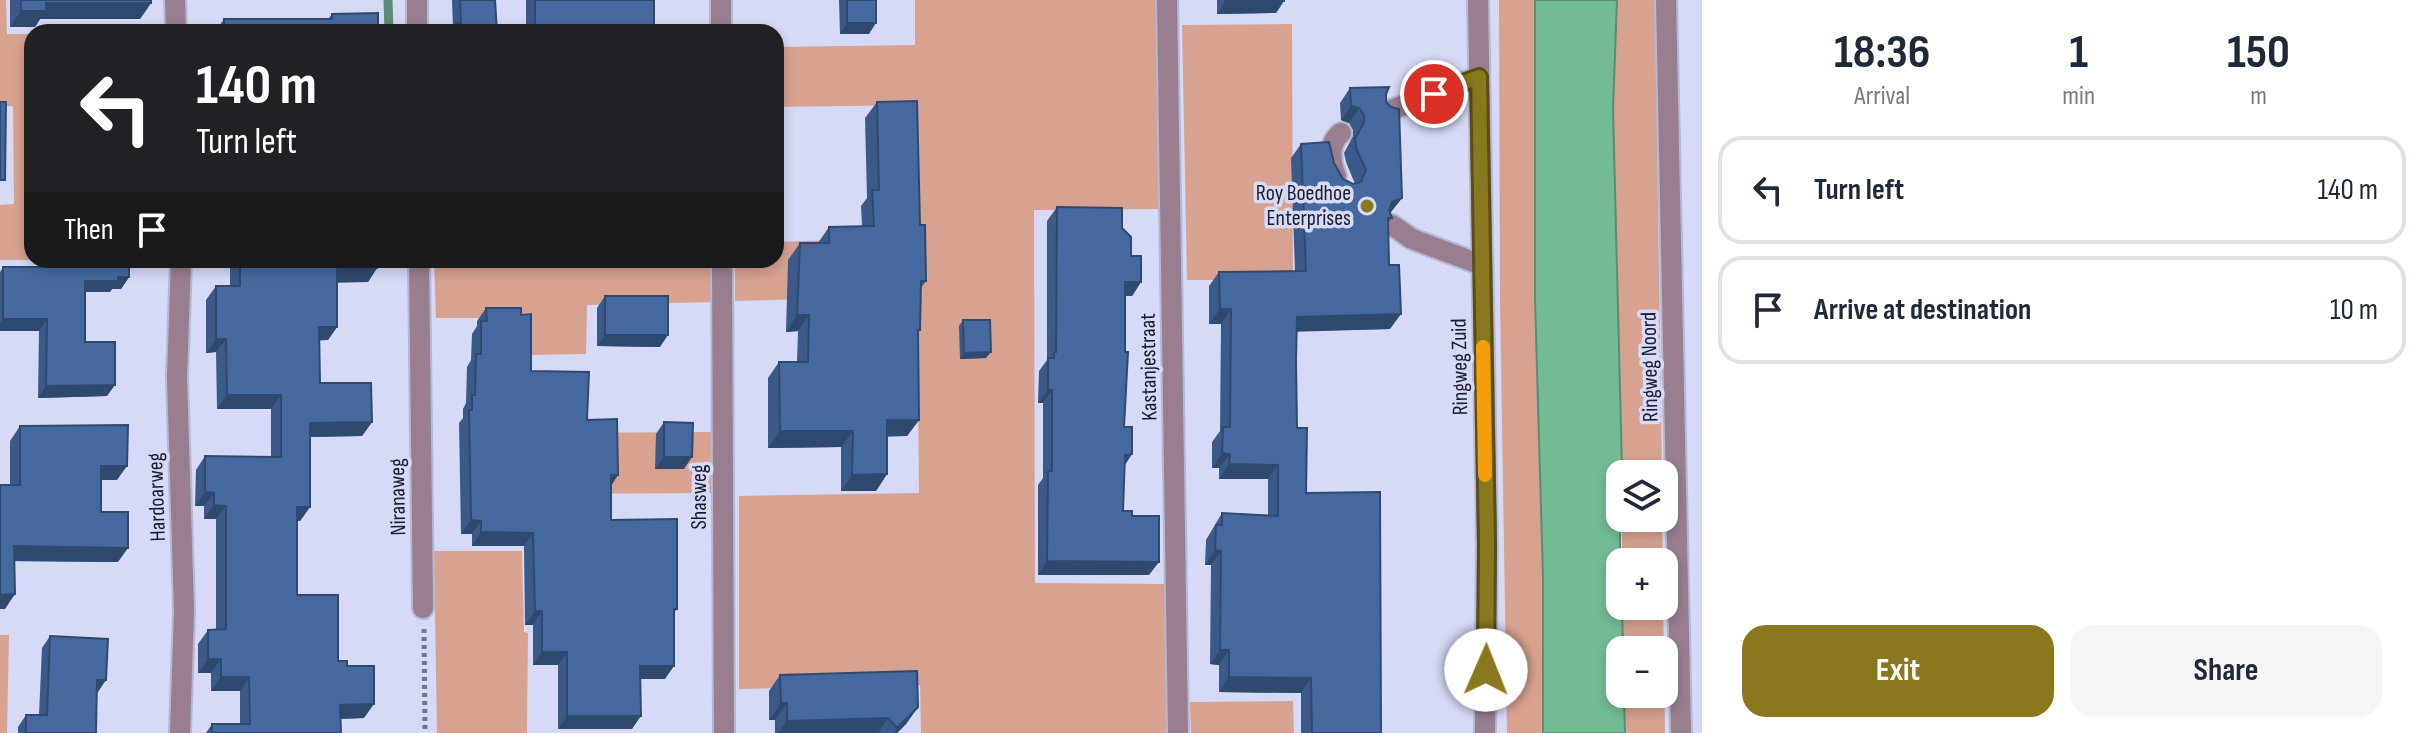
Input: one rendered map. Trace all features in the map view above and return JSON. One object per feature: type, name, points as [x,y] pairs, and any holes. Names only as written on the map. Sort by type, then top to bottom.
[{"type":"street","points":[[175,0],[176,24]]},
{"type":"street","points":[[417,0],[417,24]]},
{"type":"street","points":[[721,0],[721,24]]},
{"type":"street","name":"Kastanjestraat","points":[[1167,0],[1178,733]]},
{"type":"street","name":"Ringweg Zuid","points":[[1478,0],[1487,544],[1485,733]]},
{"type":"street","name":"Ringweg Noord","points":[[1666,0],[1681,733]]},
{"type":"street","points":[[1388,111],[1479,77]]},
{"type":"street","points":[[1341,133],[1334,141],[1331,154],[1332,167],[1343,186]]},
{"type":"street","points":[[1392,225],[1412,239],[1482,265]]},
{"type":"street","name":"Hardoarweg","points":[[180,733],[184,611],[177,377],[181,268]]},
{"type":"street","name":"Niranaweg","points":[[419,268],[423,608]]},
{"type":"street","name":"Shasweg","points":[[722,268],[724,733]]},
{"type":"path","points":[[423,608],[425,733]]},
{"type":"shaded area","points":[[0,0],[6,0],[7,34],[24,34],[24,260],[0,260],[0,205],[14,204],[13,106],[0,106]]},
{"type":"shaded area","points":[[915,0],[1158,0],[1163,209],[1034,210],[1035,583],[1167,584],[1169,733],[921,733],[920,685],[739,689],[739,496],[919,493],[917,296],[735,301],[735,268],[784,268],[784,242],[917,237],[917,105],[784,107],[784,47],[915,45]]},
{"type":"shaded area","points":[[1499,0],[1535,0],[1535,300],[1543,576],[1543,733],[1507,733]]},
{"type":"shaded area","points":[[1535,0],[1617,0],[1613,109],[1622,460],[1606,460],[1606,532],[1620,532],[1620,548],[1606,548],[1606,620],[1622,620],[1623,636],[1606,636],[1606,708],[1624,708],[1625,733],[1543,733],[1543,576],[1535,300]]},
{"type":"shaded area","points":[[1617,0],[1655,0],[1662,460],[1622,460],[1613,109]]},
{"type":"shaded area","points":[[1292,24],[1293,280],[1187,280],[1182,25]]},
{"type":"shaded area","points":[[434,268],[717,268],[718,302],[587,305],[586,354],[530,355],[530,318],[436,318]]},
{"type":"shaded area","points":[[713,432],[713,493],[536,494],[535,433]]},
{"type":"shaded area","points":[[1622,532],[1662,532],[1663,548],[1622,548]]},
{"type":"shaded area","points":[[434,551],[522,551],[524,632],[528,633],[527,733],[437,733]]},
{"type":"shaded area","points":[[1622,620],[1663,620],[1664,636],[1623,636]]},
{"type":"shaded area","points":[[0,635],[9,635],[7,733],[0,733]]},
{"type":"shaded area","points":[[1293,701],[1294,733],[1191,733],[1190,702]]},
{"type":"shaded area","points":[[1624,708],[1665,708],[1665,733],[1625,733]]},
{"type":"building","points":[[21,0],[151,0],[151,3],[46,3],[46,11],[21,11]]},
{"type":"building","points":[[460,0],[495,0],[496,24],[456,24],[461,23]]},
{"type":"building","points":[[535,0],[654,0],[654,24],[535,24]]},
{"type":"building","points":[[847,0],[876,0],[876,23],[847,23]]},
{"type":"building","points":[[1284,0],[1284,1],[1225,2]]},
{"type":"building","points":[[378,13],[378,24],[224,24],[224,19],[332,19],[332,14]]},
{"type":"building","points":[[1389,87],[1386,102],[1399,109],[1402,198],[1392,202],[1389,210],[1392,218],[1388,218],[1389,265],[1399,265],[1401,314],[1297,317],[1296,361],[1297,428],[1307,428],[1306,493],[1380,492],[1381,733],[1312,733],[1311,678],[1229,677],[1229,650],[1220,650],[1221,551],[1215,550],[1216,525],[1222,525],[1222,513],[1278,516],[1278,465],[1229,464],[1230,454],[1222,453],[1223,427],[1230,427],[1231,309],[1220,309],[1219,272],[1306,271],[1301,144],[1329,142],[1334,163],[1343,179],[1353,184],[1361,182],[1366,170],[1355,139],[1364,122],[1364,115],[1359,108],[1351,106],[1350,88]]},
{"type":"building","points":[[917,101],[920,225],[925,225],[926,281],[921,281],[918,330],[919,420],[887,420],[887,474],[852,475],[853,431],[780,431],[779,362],[808,362],[809,315],[797,315],[800,243],[829,243],[829,227],[874,226],[872,190],[879,190],[877,102]]},
{"type":"building","points":[[0,102],[6,102],[5,180],[0,180]]},
{"type":"building","points":[[1057,207],[1122,208],[1122,228],[1131,237],[1131,256],[1141,256],[1141,282],[1125,282],[1125,352],[1128,352],[1124,427],[1132,427],[1132,454],[1125,455],[1123,511],[1132,511],[1132,516],[1159,516],[1159,562],[1047,561],[1048,471],[1052,471],[1052,390],[1048,390],[1048,358],[1054,358],[1056,352]]},
{"type":"building","points":[[3,267],[129,268],[129,277],[118,277],[118,281],[85,281],[85,342],[115,342],[115,385],[46,386],[47,319],[3,319]]},
{"type":"building","points":[[240,268],[377,268],[337,269],[337,327],[319,327],[320,383],[371,383],[372,422],[310,423],[310,507],[297,507],[297,595],[338,595],[338,661],[347,661],[347,666],[374,666],[374,704],[340,705],[341,733],[212,733],[212,724],[250,724],[249,677],[221,677],[221,659],[208,659],[208,630],[226,629],[226,506],[214,505],[214,493],[205,492],[205,456],[281,457],[281,395],[227,395],[226,339],[216,339],[216,286],[240,286]]},
{"type":"building","points":[[605,296],[668,296],[668,335],[605,335]]},
{"type":"building","points":[[486,308],[521,308],[521,315],[531,314],[531,371],[589,372],[587,420],[617,419],[618,475],[611,475],[611,520],[677,519],[674,666],[640,666],[641,716],[567,716],[567,652],[542,652],[542,611],[535,611],[533,533],[481,532],[481,521],[471,520],[469,410],[472,410],[472,395],[475,395],[476,354],[481,354],[481,321],[487,321]]},
{"type":"building","points":[[963,320],[990,320],[991,352],[964,353]]},
{"type":"building","points":[[664,422],[693,423],[692,457],[664,457]]},
{"type":"building","points":[[128,425],[127,466],[101,466],[101,512],[128,512],[128,548],[14,546],[15,594],[0,595],[0,485],[20,485],[20,426]]},
{"type":"building","points":[[50,636],[108,639],[106,680],[97,680],[96,733],[26,733],[26,715],[47,715]]},
{"type":"building","points":[[917,671],[918,707],[897,728],[888,718],[787,721],[787,703],[781,703],[780,675]]},
{"type":"waterway","points":[[388,0],[389,24]]},
{"type":"slow traffic","points":[[1483,347],[1485,475]]},
{"type":"place","name":"Roy Boedhoe Enterprises","points":[[1367,206]]},
{"type":"route","points":[[1434,94],[1479,77],[1487,544],[1486,670]]}]
